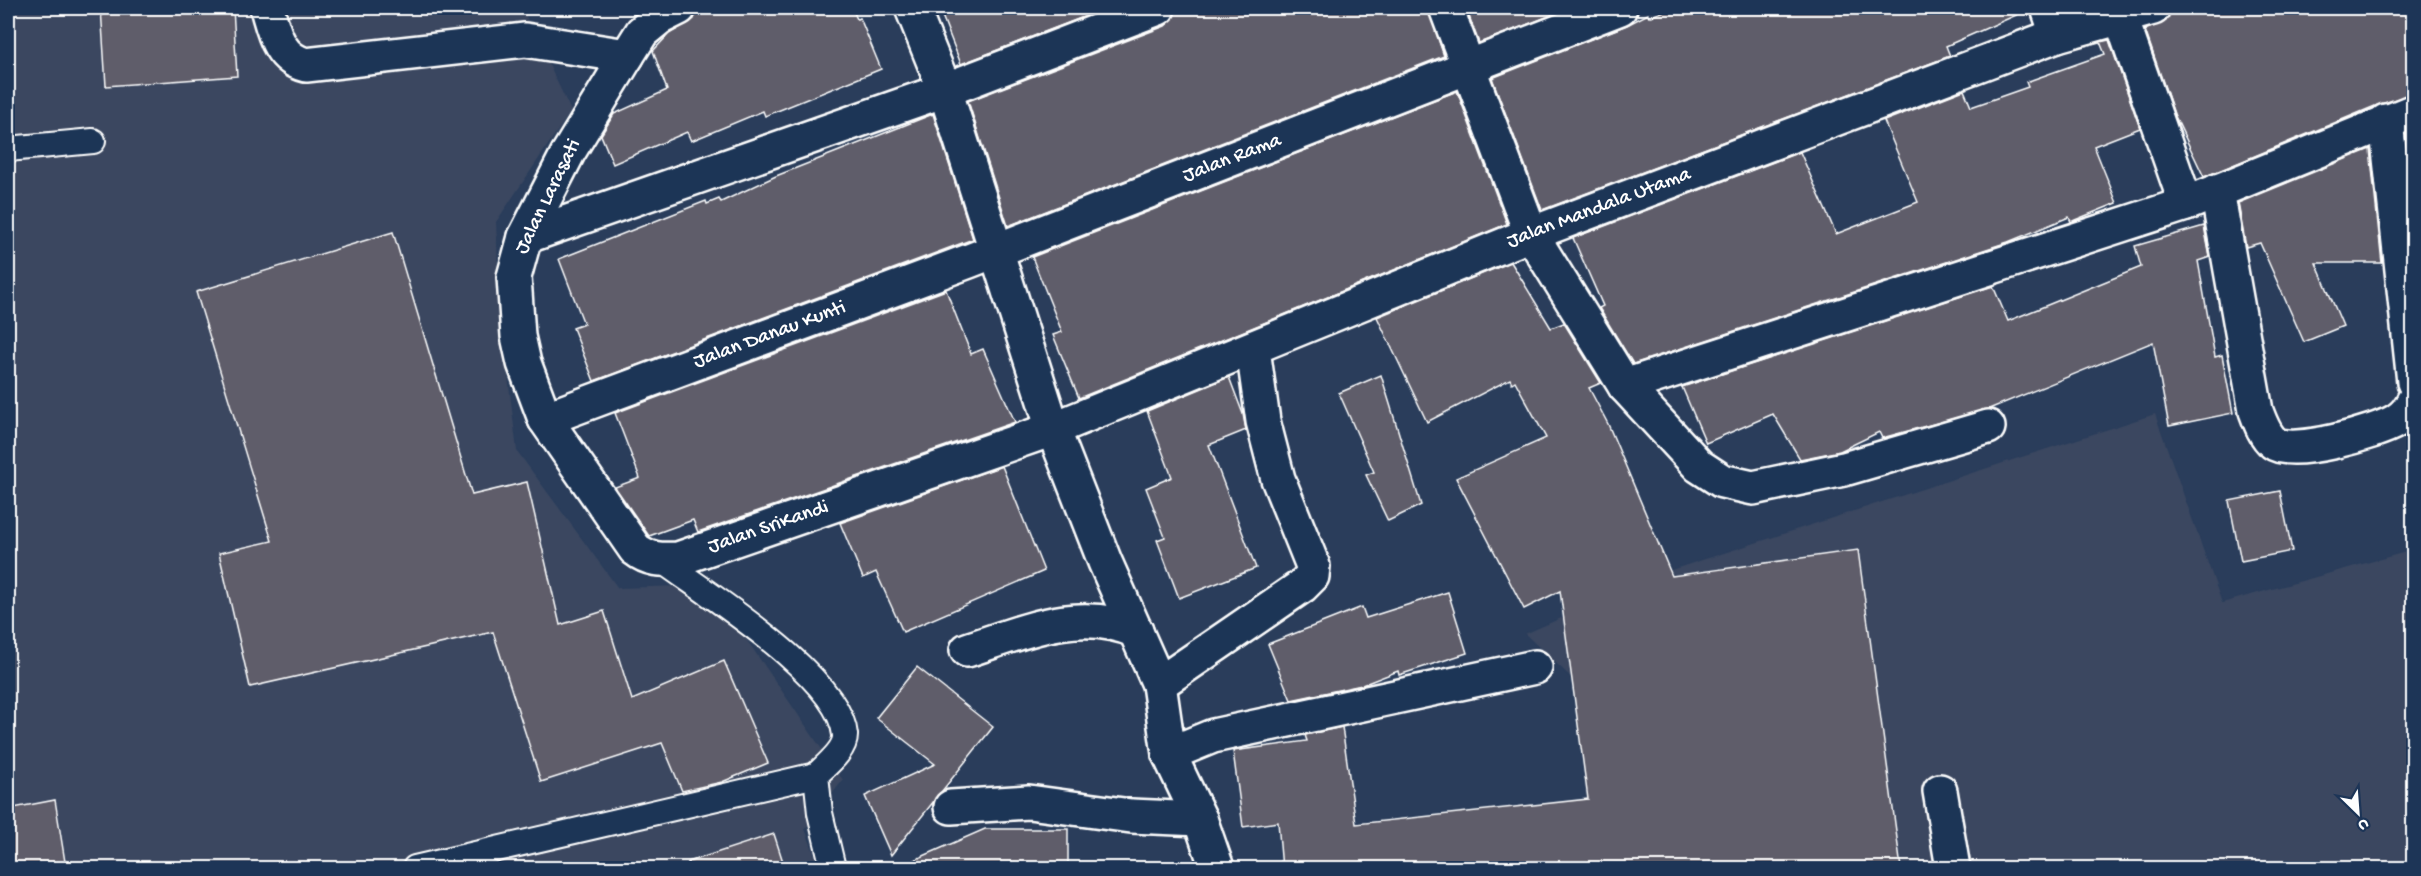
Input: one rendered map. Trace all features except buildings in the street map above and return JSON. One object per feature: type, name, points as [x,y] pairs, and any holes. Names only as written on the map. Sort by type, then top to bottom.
[{"type":"street","points":[[267,8],[280,47],[290,59],[306,65],[525,40],[627,56]]},
{"type":"street","name":"Jalan Larasati","points":[[544,419],[524,363],[518,336],[514,277],[525,237],[568,153],[642,32],[658,18],[679,8]]},
{"type":"street","points":[[912,8],[945,90],[1053,429],[1159,684],[1169,754],[1200,819],[1217,868]]},
{"type":"street","points":[[525,237],[945,90],[1158,8]]},
{"type":"street","points":[[1446,8],[1531,234],[1624,386],[1699,466],[1722,481],[1753,488],[1844,469],[1988,427]]},
{"type":"street","name":"Jalan Rama","points":[[995,250],[1620,8]]},
{"type":"street","name":"Jalan Mandala Utama","points":[[1053,429],[2052,21],[2121,18],[2152,8]]},
{"type":"street","points":[[2121,18],[2186,204]]},
{"type":"street","points":[[1624,386],[2186,204],[2400,116],[2414,382]]},
{"type":"street","points":[[2217,191],[2256,411],[2263,428],[2275,444],[2284,447],[2309,446],[2358,437],[2398,420],[2407,412],[2414,400]]},
{"type":"street","name":"Jalan Danau Kunti","points":[[544,419],[995,250]]},
{"type":"street","points":[[1159,684],[1302,586],[1312,576],[1313,566],[1276,470],[1263,421],[1253,349]]},
{"type":"street","points":[[544,419],[635,549],[651,558],[661,560]]},
{"type":"street","name":"Jalan SriKandi","points":[[661,560],[678,559],[1053,429]]},
{"type":"street","points":[[967,650],[1052,623],[1076,619],[1119,623],[1136,631]]},
{"type":"street","points":[[1169,754],[1213,736],[1535,667]]},
{"type":"street","points":[[1940,791],[1953,868]]},
{"type":"street","points":[[951,807],[1029,802],[1131,816],[1200,819]]},
{"type":"lane","points":[[8,149],[93,141]]},
{"type":"lane","points":[[415,868],[816,775],[842,747],[845,736],[826,696],[801,664],[661,560]]},
{"type":"lane","points":[[816,775],[820,813],[833,868]]},
{"type":"shaded area","points":[[8,8],[522,8],[571,111],[496,222],[500,310],[517,451],[618,588],[680,586],[740,630],[843,780],[805,829],[820,868],[8,868]]},
{"type":"shaded area","points":[[2155,414],[2222,603],[2413,550],[2413,868],[1593,868],[1574,680],[1525,634],[1668,571]]}]
